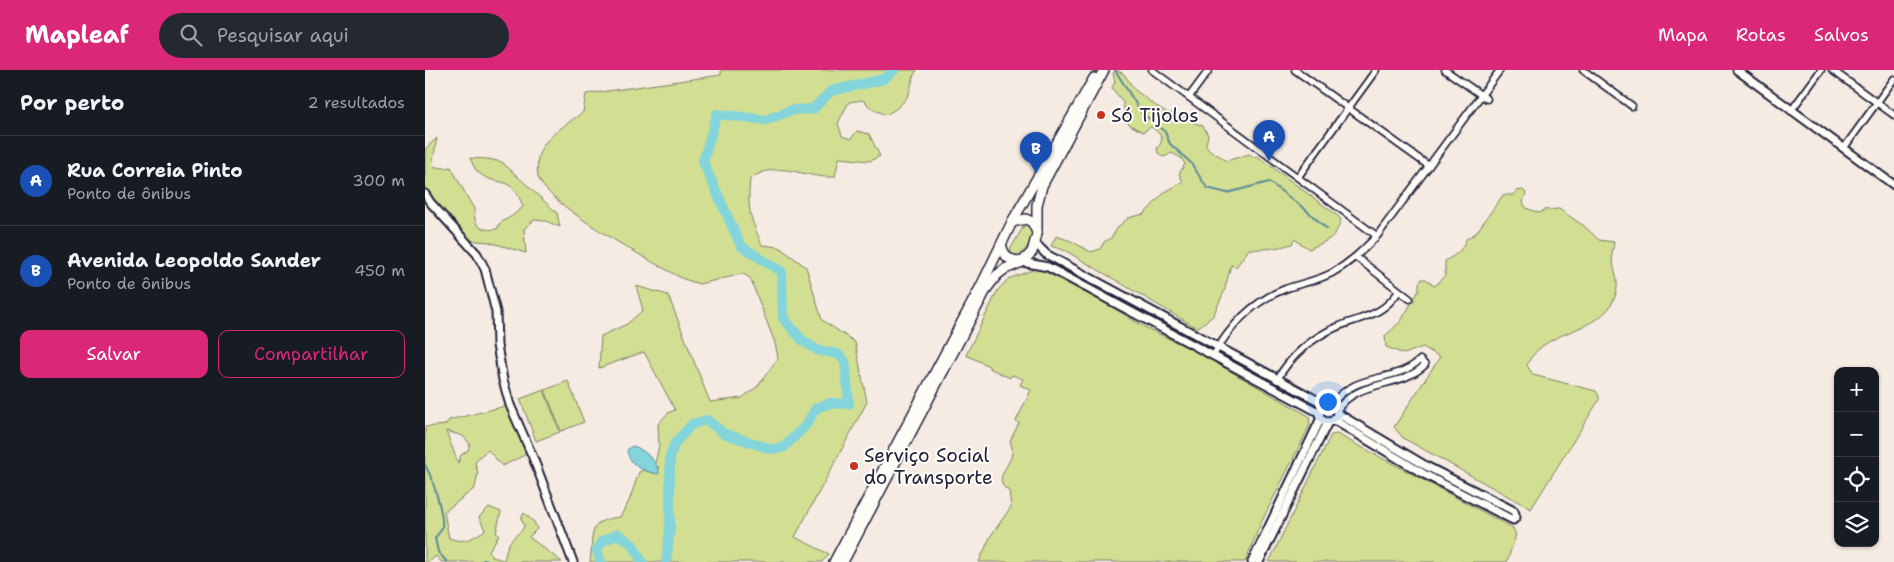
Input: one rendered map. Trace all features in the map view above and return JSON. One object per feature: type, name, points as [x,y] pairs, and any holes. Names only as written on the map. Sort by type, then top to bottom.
[{"type":"highway","points":[[834,562],[941,364],[1012,222],[1098,70]]},
{"type":"highway","points":[[843,562],[987,288],[997,275],[1005,269],[1022,262],[1031,252],[1036,238],[1037,205],[1042,186],[1104,70]]},
{"type":"highway","points":[[1012,222],[1029,220],[1034,226],[1036,238]]},
{"type":"highway","points":[[1001,245],[1008,259],[1022,262]]},
{"type":"street","points":[[1152,70],[1377,236]]},
{"type":"street","points":[[1189,97],[1209,70]]},
{"type":"street","points":[[1295,70],[1429,166]]},
{"type":"street","points":[[1298,177],[1377,70]]},
{"type":"street","points":[[1445,70],[1487,99]]},
{"type":"street","points":[[1213,356],[1241,317],[1261,301],[1284,289],[1327,276],[1356,257],[1377,236],[1499,70]]},
{"type":"street","points":[[1583,70],[1632,106]]},
{"type":"street","points":[[1737,70],[1791,111],[1894,183]]},
{"type":"street","points":[[1791,111],[1821,70]]},
{"type":"street","points":[[1832,70],[1894,115]]},
{"type":"street","points":[[1844,148],[1894,79]]},
{"type":"street","points":[[425,194],[477,254],[485,269],[496,312],[497,346],[503,380],[511,405],[573,562]]},
{"type":"street","points":[[1022,262],[1049,267],[1213,356],[1329,413],[1514,511],[1516,516],[1513,520],[1424,474],[1329,413],[1277,380],[1045,254],[1036,238]]},
{"type":"street","points":[[1356,257],[1409,299]]},
{"type":"street","points":[[1277,380],[1293,358],[1313,341],[1335,328],[1376,314],[1388,305],[1399,291]]},
{"type":"street","points":[[1252,562],[1329,413],[1339,394],[1355,384],[1404,370],[1419,360],[1425,366],[1407,378],[1371,387],[1353,394],[1343,400],[1329,413],[1259,562]]},
{"type":"green space","points":[[721,70],[917,70],[903,103],[886,115],[872,109],[863,100],[849,102],[838,123],[842,136],[851,139],[857,131],[869,134],[880,156],[870,161],[839,158],[835,177],[771,170],[750,179],[750,213],[762,245],[779,247],[806,267],[822,320],[855,342],[867,402],[795,537],[829,554],[822,562],[590,562],[593,531],[596,526],[609,519],[620,517],[629,501],[639,472],[643,470],[654,473],[659,468],[655,464],[659,445],[658,424],[668,413],[675,410],[644,352],[599,368],[601,336],[627,324],[643,310],[636,286],[668,295],[710,402],[742,398],[757,387],[778,358],[775,343],[750,278],[743,274],[699,284],[681,278],[602,232],[561,203],[546,189],[538,177],[538,156],[546,141],[583,112],[586,94],[721,75]]},
{"type":"green space","points":[[1116,70],[1124,74],[1135,90],[1153,104],[1168,113],[1182,115],[1203,126],[1208,135],[1206,145],[1226,161],[1249,154],[1254,157],[1257,156],[1338,216],[1341,220],[1333,236],[1309,249],[1294,239],[1292,244],[1281,247],[1249,249],[1236,267],[1231,265],[1224,292],[1213,316],[1197,328],[1066,251],[1051,246],[1056,236],[1071,241],[1091,252],[1100,249],[1104,242],[1111,238],[1118,227],[1128,218],[1144,214],[1165,192],[1183,182],[1179,174],[1185,164],[1181,158],[1172,153],[1164,157],[1158,153],[1157,148],[1161,142],[1161,136],[1151,127],[1143,132],[1125,120],[1123,102],[1112,88],[1115,82],[1113,73]]},
{"type":"green space","points":[[437,138],[432,166],[451,167],[474,208],[475,219],[479,226],[486,229],[497,229],[500,223],[523,207],[513,189],[503,182],[491,180],[478,172],[470,158],[502,162],[557,213],[560,227],[546,221],[534,220],[524,229],[526,253],[489,242],[464,240],[425,195],[425,149]]},
{"type":"green space","points":[[1523,190],[1526,193],[1523,202],[1526,208],[1540,213],[1544,210],[1559,209],[1584,226],[1599,240],[1614,242],[1612,255],[1617,284],[1612,303],[1603,315],[1591,323],[1548,342],[1536,352],[1527,365],[1533,375],[1596,391],[1599,396],[1599,400],[1531,509],[1403,438],[1394,427],[1440,357],[1423,347],[1404,354],[1386,347],[1385,336],[1401,321],[1419,290],[1419,283],[1422,279],[1426,279],[1434,286],[1436,285],[1445,275],[1445,261],[1463,247],[1466,239],[1476,233],[1503,195],[1513,195],[1516,191]]},
{"type":"green space","points":[[1025,224],[1031,229],[1032,233],[1029,243],[1024,251],[1012,255],[1011,248]]},
{"type":"green space","points":[[1038,268],[1110,306],[1146,328],[1193,350],[1309,416],[1310,425],[1260,525],[1245,562],[979,562],[990,537],[1011,507],[1009,491],[1004,487],[1002,478],[1011,458],[1012,448],[1010,441],[1019,423],[1016,421],[1031,390],[1020,385],[1023,379],[1012,375],[1010,378],[966,355],[998,290],[1008,279]]},
{"type":"green space","points":[[568,381],[584,422],[561,431],[545,390]]},
{"type":"green space","points":[[544,390],[560,432],[536,441],[520,399]]},
{"type":"green space","points":[[510,405],[531,452],[502,466],[488,450],[480,456],[475,463],[478,473],[475,488],[444,512],[449,538],[464,540],[472,538],[485,530],[479,517],[489,507],[501,512],[496,533],[499,535],[489,551],[492,557],[504,560],[506,549],[510,542],[523,529],[524,525],[521,519],[524,513],[534,522],[537,529],[529,537],[562,562],[441,562],[436,556],[429,562],[425,562],[425,427],[445,425],[449,420]],"holes":[[[446,431],[463,436],[470,444],[468,450],[461,455],[458,463]]]},
{"type":"green space","points":[[1337,434],[1513,528],[1516,535],[1507,562],[1269,562],[1331,435]]},
{"type":"water","points":[[632,446],[641,449],[650,457],[657,466],[659,474],[643,470],[634,464],[628,456],[627,450]]},
{"type":"waterway","points":[[666,562],[670,529],[670,456],[675,443],[692,424],[707,420],[723,433],[771,449],[783,448],[806,425],[816,408],[830,403],[849,404],[845,361],[838,354],[817,350],[803,341],[783,318],[782,272],[741,246],[703,162],[717,114],[766,120],[792,110],[813,109],[831,91],[884,79],[894,70]]},
{"type":"waterway","points":[[1115,70],[1141,112],[1165,132],[1170,144],[1191,163],[1207,188],[1227,193],[1269,182],[1305,209],[1327,229]]},
{"type":"waterway","points":[[425,465],[434,486],[441,514],[442,528],[435,538],[438,552],[447,562]]},
{"type":"waterway","points":[[601,562],[597,551],[601,542],[618,534],[633,545],[642,562]]},
{"type":"waterway","points":[[480,562],[484,560],[494,562]]},
{"type":"place","name":"Só Tijolos","points":[[1101,115]]},
{"type":"place","name":"Rua Correia Pinto","points":[[1269,161]]},
{"type":"place","name":"Avenida Leopoldo Sander","points":[[1036,173]]},
{"type":"place","name":"Serviço Social do Transporte","points":[[854,466]]}]
